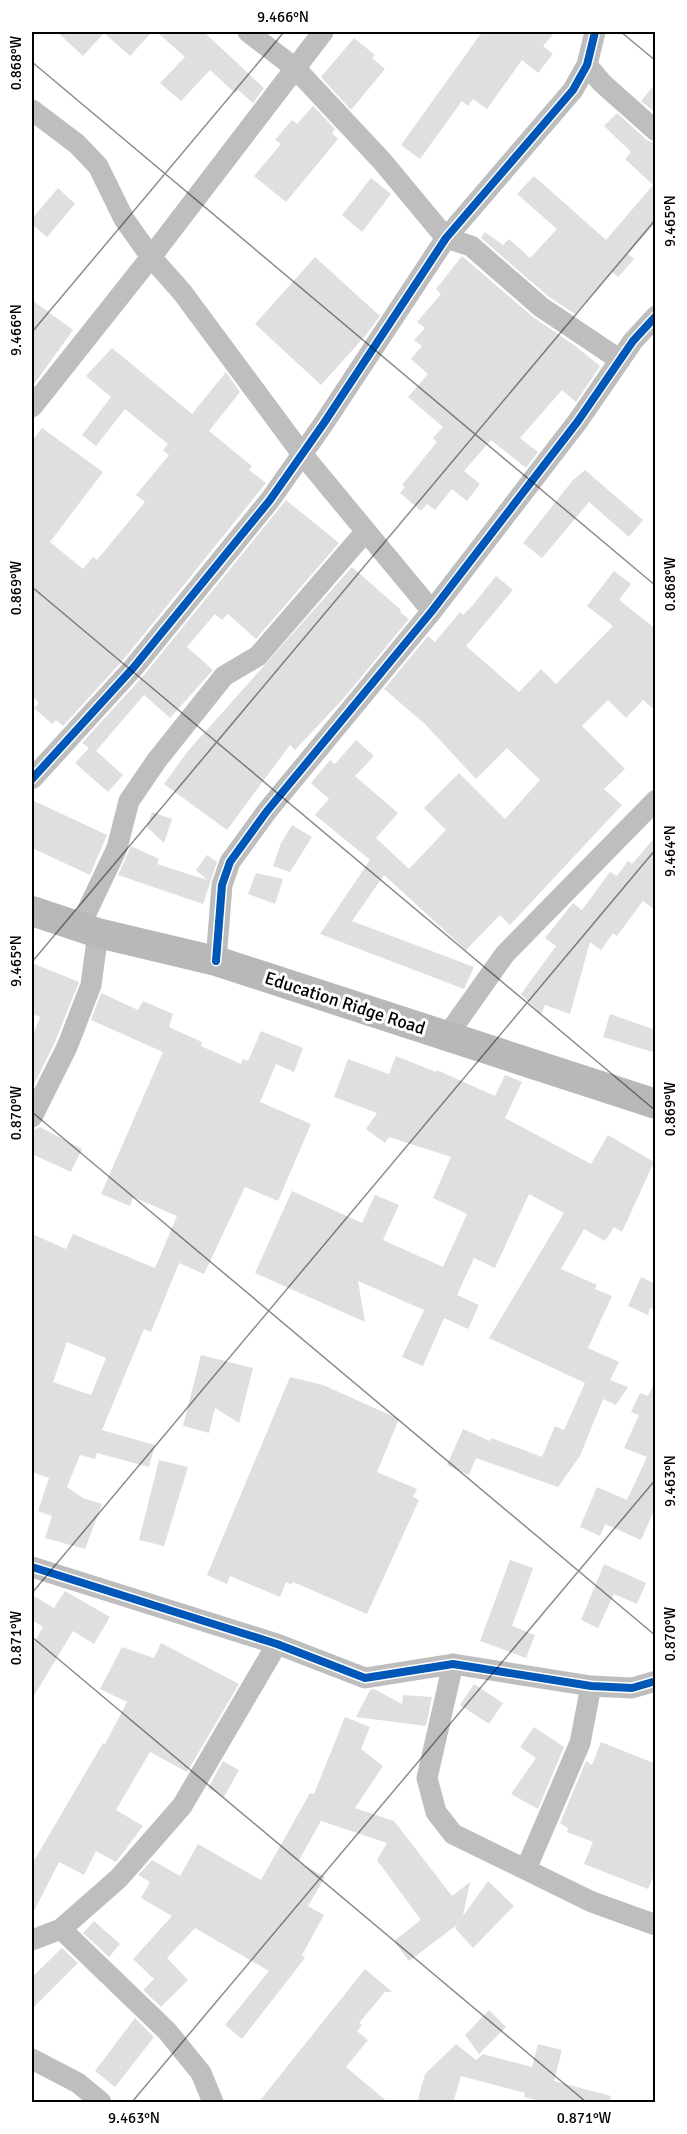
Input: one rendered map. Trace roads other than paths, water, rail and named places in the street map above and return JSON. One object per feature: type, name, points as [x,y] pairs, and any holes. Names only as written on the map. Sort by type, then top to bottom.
[{"type":"main road","name":"Education Ridge Road","points":[[32,911],[89,930],[216,961],[446,1037],[604,1085],[656,1104]]},
{"type":"street","points":[[248,32],[295,68],[382,161],[446,238],[471,246],[541,307],[620,360]]},
{"type":"street","points":[[32,407],[151,257],[323,32]]},
{"type":"street","points":[[32,779],[141,659],[270,500],[446,238],[573,90],[586,65],[596,32]]},
{"type":"street","points":[[586,65],[602,83],[656,131]]},
{"type":"street","points":[[32,110],[77,144],[98,166],[124,219],[151,257],[182,292],[302,454],[432,611]]},
{"type":"street","points":[[216,961],[222,885],[230,862],[267,811],[432,611],[578,420],[620,360],[656,316]]},
{"type":"street","points":[[32,1117],[67,1047],[91,985],[89,930],[117,848],[129,801],[157,760],[224,676],[258,656],[366,531]]},
{"type":"street","points":[[446,1037],[505,954],[656,800]]},
{"type":"street","points":[[32,1567],[277,1644],[366,1678],[453,1664],[591,1686],[632,1688],[656,1681]]},
{"type":"street","points":[[32,1940],[61,1929],[119,1878],[182,1806],[277,1644]]},
{"type":"street","points":[[453,1664],[427,1778],[436,1812],[453,1834],[592,1902],[656,1924]]},
{"type":"street","points":[[526,1869],[580,1743],[591,1686]]},
{"type":"street","points":[[61,1929],[167,2031],[201,2073],[213,2103]]},
{"type":"street","points":[[32,2059],[78,2083],[100,2103]]}]
